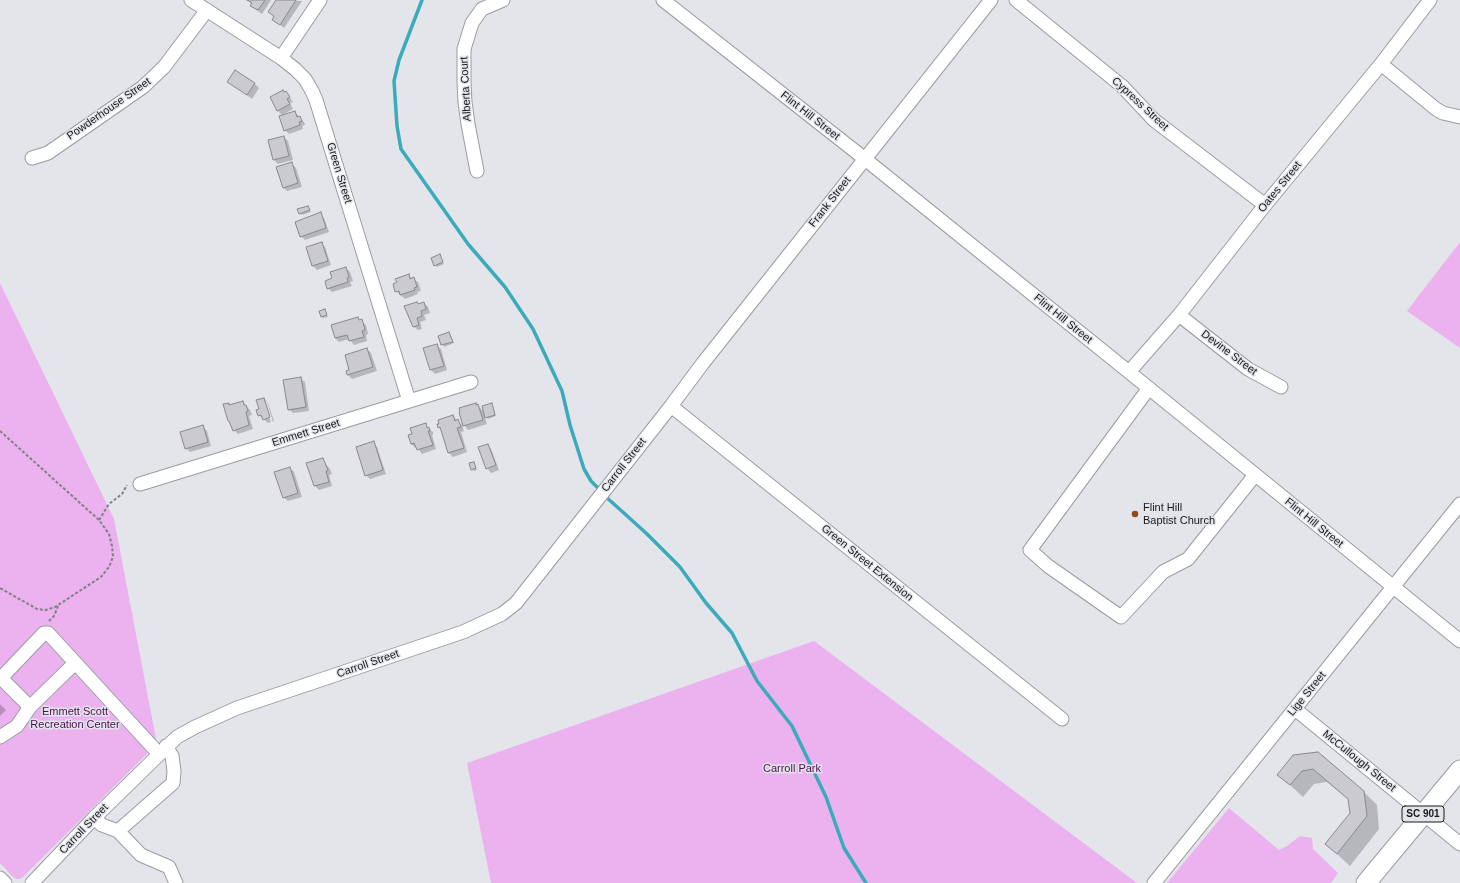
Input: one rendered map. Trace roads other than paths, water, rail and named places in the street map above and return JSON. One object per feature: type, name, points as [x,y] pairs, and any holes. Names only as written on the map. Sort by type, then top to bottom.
[{"type":"highway","name":"SC 901","points":[[1366,883],[1460,770]]},
{"type":"street","name":"Green Street","points":[[191,0],[281,58],[305,79],[316,100],[409,401]]},
{"type":"street","points":[[281,58],[320,0]]},
{"type":"street","name":"Alberta Court","points":[[477,171],[468,124],[464,83],[464,49],[472,23],[477,16],[482,10],[503,0]]},
{"type":"street","name":"Flint Hill Street","points":[[663,0],[1149,388],[1460,641]]},
{"type":"street","name":"Frank Street","points":[[671,406],[703,363],[991,0]]},
{"type":"street","name":"Cypress Street","points":[[1016,0],[1122,86],[1154,120],[1265,205]]},
{"type":"street","name":"Oates Street","points":[[1129,372],[1179,314],[1265,205],[1381,64],[1430,0]]},
{"type":"street","name":"Powderhouse Street","points":[[32,158],[48,153],[144,87],[164,67],[207,10]]},
{"type":"street","points":[[1381,64],[1436,109],[1442,113],[1460,117]]},
{"type":"street","name":"Devine Street","points":[[1179,314],[1248,369],[1282,387]]},
{"type":"street","name":"Emmett Street","points":[[135,484],[471,382]]},
{"type":"street","points":[[1149,388],[1030,550],[1048,566],[1121,617],[1163,572],[1188,559],[1256,475]]},
{"type":"street","name":"Carroll Street","points":[[32,883],[94,818],[177,737],[195,727],[238,708],[464,632],[502,614],[516,603],[671,406]]},
{"type":"street","name":"Green Street Extension","points":[[671,406],[1062,719]]},
{"type":"street","name":"Lige Street","points":[[1154,883],[1460,504]]},
{"type":"street","points":[[30,707],[1,678],[44,633],[48,633],[162,750],[172,756],[174,771],[173,782],[118,831]]},
{"type":"street","points":[[0,737],[17,726],[30,707],[76,663]]},
{"type":"street","name":"McCullough Street","points":[[1294,709],[1460,844]]},
{"type":"street","points":[[94,818],[102,825],[118,831],[141,855],[169,867],[176,883]]},
{"type":"street","points":[[0,878],[5,883]]},
{"type":"waterway","points":[[422,0],[399,60],[394,81],[397,126],[401,149],[468,244],[505,287],[533,329],[562,391],[570,425],[584,469],[591,481],[601,491]]},
{"type":"waterway","points":[[605,496],[646,533],[680,567],[706,603],[732,633],[757,681],[792,726],[826,797],[844,848],[866,883]]},
{"type":"place","name":"Flint Hill Baptist Church","points":[[1135,514]]},
{"type":"park label","name":"Emmett Scott Recreation Center","points":[[75,718]]},
{"type":"park label","name":"Carroll Park","points":[[792,769]]}]
